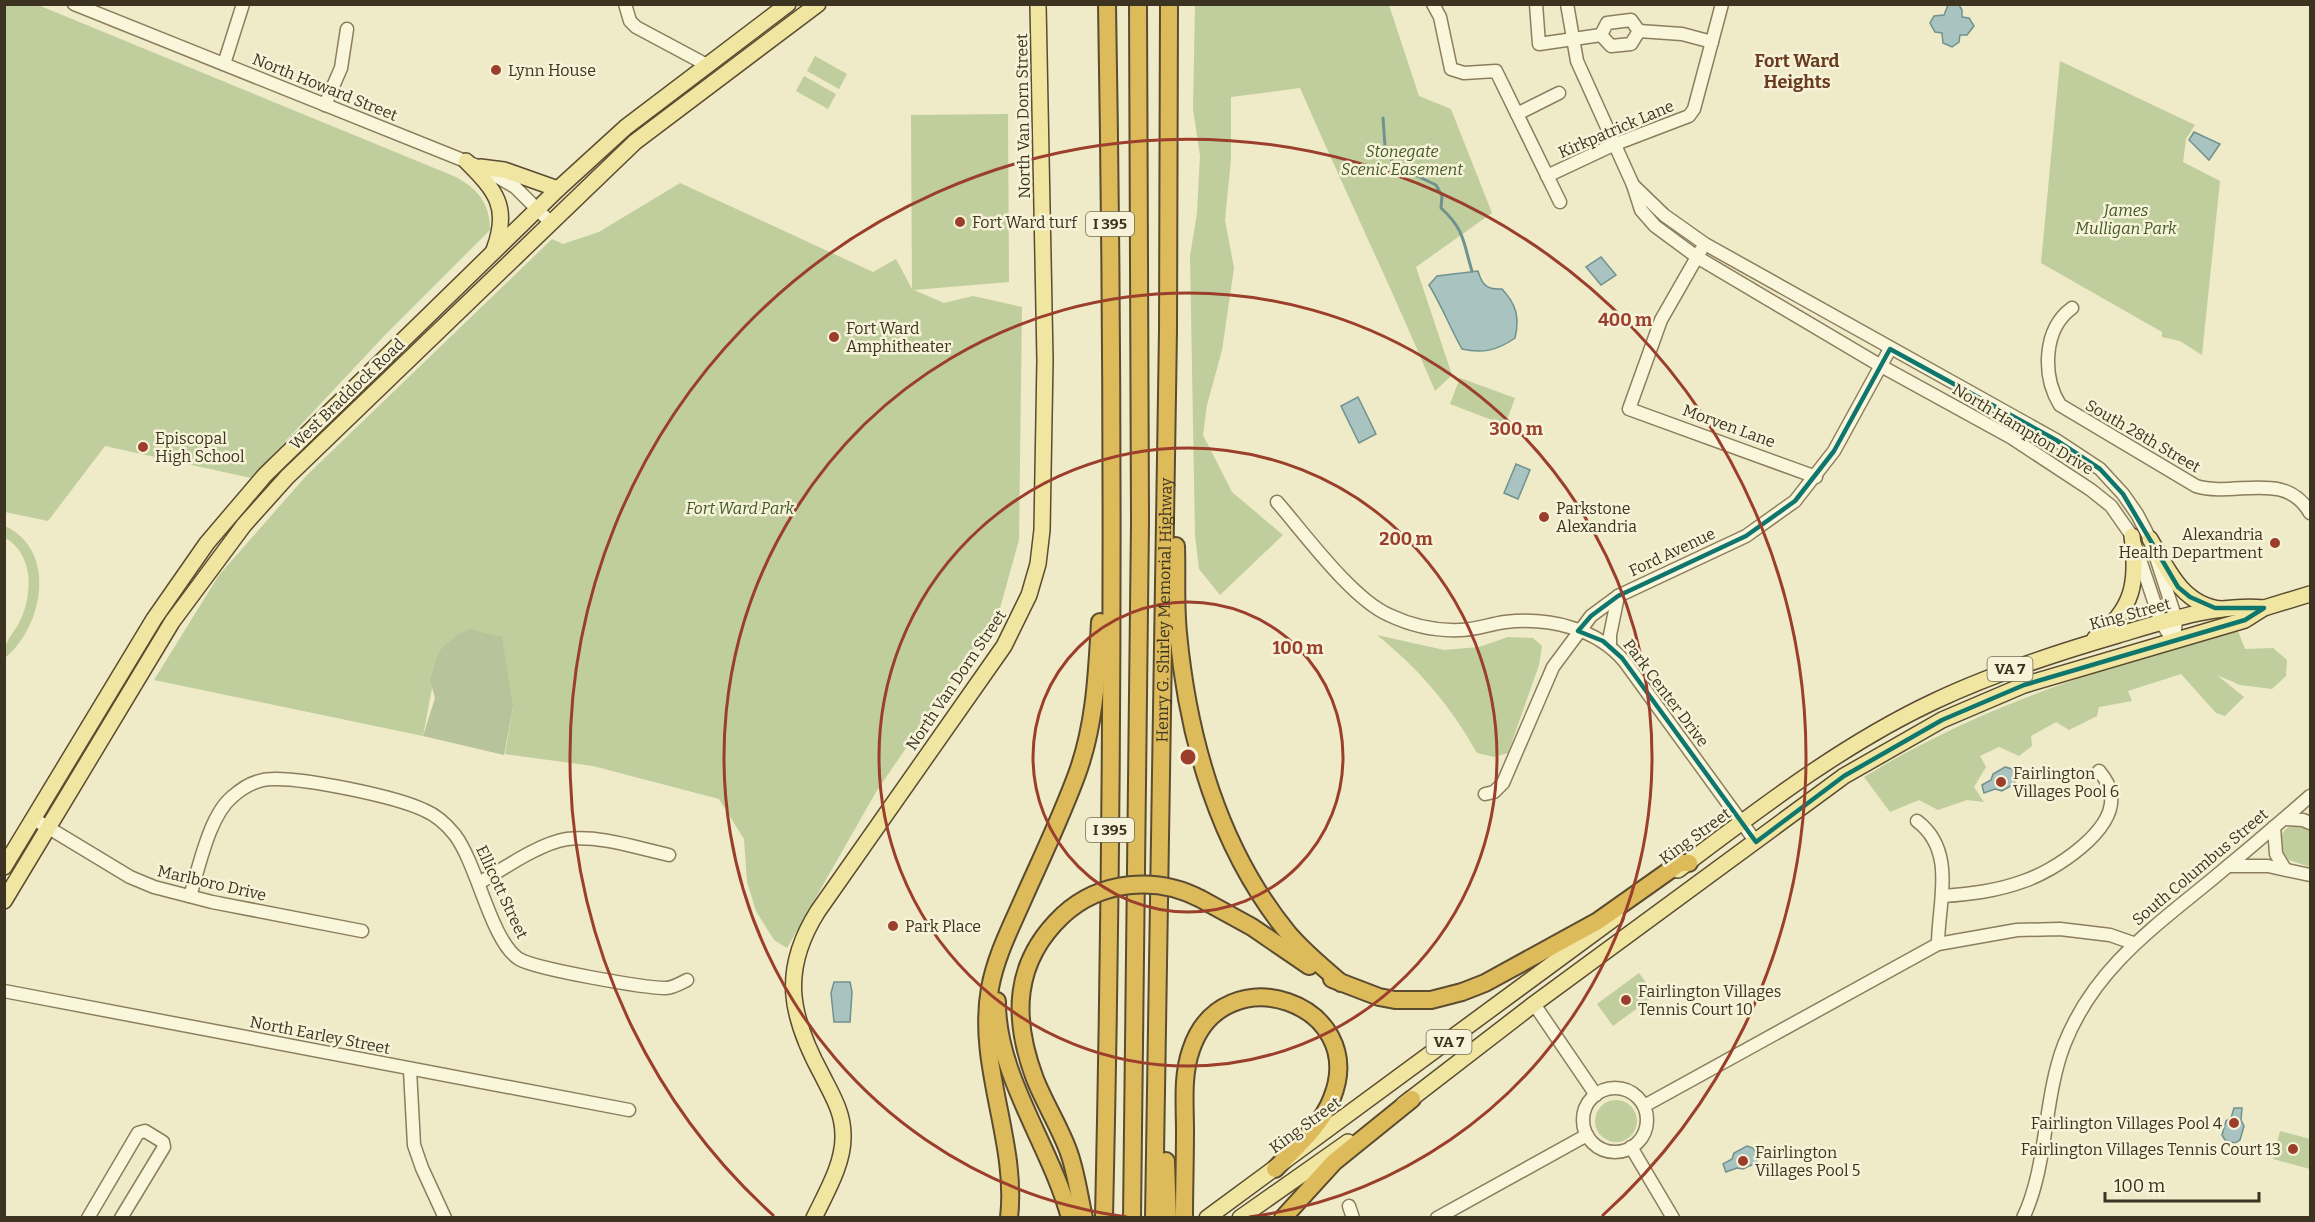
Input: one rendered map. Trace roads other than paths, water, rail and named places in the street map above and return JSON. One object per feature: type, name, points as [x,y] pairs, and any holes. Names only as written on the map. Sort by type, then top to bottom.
[{"type":"highway","name":"I 395","points":[[1104,1218],[1110,887],[1111,443],[1107,4]]},
{"type":"highway","points":[[1132,1218],[1140,522],[1138,4]]},
{"type":"highway","name":"Henry G. Shirley Memorial Highway","points":[[1154,1218],[1159,1036],[1168,331],[1169,4]]},
{"type":"highway","points":[[1170,26],[1176,4]]},
{"type":"highway","points":[[1168,331],[1174,431],[1178,630],[1194,735],[1206,782],[1249,876],[1288,933],[1313,960],[1341,983]]},
{"type":"highway","points":[[1009,1218],[1008,1175],[993,1085],[987,1023],[990,988],[1003,944],[1071,790],[1085,750],[1094,711],[1111,443]]},
{"type":"highway","points":[[1084,1218],[1069,1152],[1035,1078],[1023,1031],[1019,995],[1032,952],[1078,901],[1110,888],[1146,884],[1185,890],[1252,927],[1316,971],[1341,983],[1395,1000],[1431,1000],[1485,983],[1598,921],[1680,863],[1689,862]]},
{"type":"highway","points":[[1003,944],[997,983],[997,1012],[1001,1040],[1010,1073],[1062,1187],[1070,1218]]},
{"type":"highway","points":[[1184,1218],[1185,1083],[1192,1047],[1211,1018],[1225,1007],[1263,996],[1290,1001],[1321,1023],[1335,1046],[1338,1065],[1336,1084],[1328,1108],[1275,1169]]},
{"type":"highway","points":[[1159,1036],[1168,1218]]},
{"type":"highway","points":[[1283,1218],[1334,1162],[1412,1099]]},
{"type":"main road","name":"West Braddock Road","points":[[4,867],[154,619],[226,519],[296,444],[558,189],[626,127],[788,4]]},
{"type":"main road","name":"West Braddock Road","points":[[4,901],[172,622],[244,525],[287,477],[550,222],[644,135],[818,4]]},
{"type":"main road","name":"North Van Dorn Street","points":[[814,1218],[839,1161],[844,1137],[838,1108],[798,1024],[793,985],[796,956],[818,911],[1004,646],[1024,607],[1040,554],[1044,349],[1038,4]]},
{"type":"main road","points":[[473,164],[504,170],[558,189]]},
{"type":"main road","points":[[473,164],[492,188],[499,202],[502,218],[494,251]]},
{"type":"main road","points":[[2088,644],[2110,628],[2128,601],[2136,566],[2132,536]]},
{"type":"main road","points":[[2150,539],[2178,587],[2202,603],[2226,609]]},
{"type":"main road","name":"King Street","points":[[1240,1218],[1412,1099],[1534,1004],[1844,776],[1942,720],[2024,685],[2245,620],[2264,608],[2310,594]]},
{"type":"main road","name":"King Street","points":[[1208,1217],[1689,862],[1832,760],[1934,701],[2019,666],[2169,620],[2244,606],[2264,608]]},
{"type":"street","name":"North Howard Street","points":[[74,4],[473,164],[515,187],[550,222]]},
{"type":"street","points":[[224,64],[243,4]]},
{"type":"street","points":[[625,4],[630,21],[636,27],[708,65]]},
{"type":"street","points":[[1536,4],[1539,44],[1601,36]]},
{"type":"street","name":"North Hampton Drive","points":[[1567,4],[1576,61],[1633,185],[1641,210],[1654,226],[1697,257],[1881,366],[1998,430],[2070,474],[2111,506],[2132,536],[2169,620]]},
{"type":"street","name":"Kirkpatrick Lane","points":[[1547,176],[1613,145],[1689,116],[1694,109],[1722,4]]},
{"type":"street","points":[[1435,5],[1440,16],[1450,69],[1464,73],[1496,71],[1560,202]]},
{"type":"street","points":[[1601,36],[1607,23],[1631,20],[1640,31],[1682,34],[1712,42]]},
{"type":"street","points":[[325,105],[341,68],[346,29]]},
{"type":"street","points":[[1601,36],[1611,46],[1631,44],[1640,31]]},
{"type":"street","points":[[1517,114],[1559,93]]},
{"type":"street","name":"North Hampton Drive","points":[[1633,185],[1664,215],[1705,244],[2080,454],[2123,494],[2150,539],[2174,642]]},
{"type":"street","points":[[1697,257],[1705,244]]},
{"type":"street","name":"Morven Lane","points":[[1697,257],[1661,320],[1629,409],[1816,477]]},
{"type":"street","name":"South 28th Street","points":[[2072,308],[2061,316],[2052,336],[2049,383],[2060,405],[2196,486],[2217,491],[2263,486],[2280,489],[2293,495],[2310,513]]},
{"type":"street","name":"Ford Avenue","points":[[1485,794],[1494,792],[1503,783],[1525,737],[1546,680],[1578,631],[1591,616],[1618,596],[1765,524],[1795,501],[1834,451],[1890,349]]},
{"type":"street","name":"Park Center Drive","points":[[1277,502],[1359,593],[1385,614],[1425,627],[1447,630],[1503,622],[1543,621],[1578,631],[1610,646],[1625,662],[1756,842]]},
{"type":"street","points":[[1610,646],[1618,596]]},
{"type":"street","points":[[1943,896],[1980,894],[2026,881],[2055,866],[2074,852],[2098,831],[2111,808],[2112,796],[2108,783],[2099,771]]},
{"type":"street","name":"Ellicott Street","points":[[190,896],[204,849],[223,807],[245,787],[272,779],[379,796],[423,809],[434,815],[454,834],[471,861],[504,943],[525,961],[583,975],[668,988],[687,981]]},
{"type":"street","name":"South Columbus Street","points":[[1644,1106],[1938,944],[2017,930],[2061,929],[2110,935],[2133,943],[2310,796]]},
{"type":"street","name":"Marlboro Drive","points":[[34,819],[130,877],[154,887],[362,931]]},
{"type":"street","points":[[2284,819],[2303,820],[2310,824]]},
{"type":"street","points":[[1917,821],[1936,846],[1943,876],[1938,944]]},
{"type":"street","points":[[2274,827],[2276,854],[2285,869]]},
{"type":"street","points":[[479,883],[550,844],[567,839],[614,842],[669,855]]},
{"type":"street","points":[[2228,866],[2285,869],[2310,875]]},
{"type":"street","points":[[2023,1218],[2037,1171],[2050,1093],[2064,1045],[2090,994],[2133,943]]},
{"type":"street","name":"North Earley Street","points":[[4,991],[629,1110]]},
{"type":"street","points":[[1534,1004],[1596,1095]]},
{"type":"street","points":[[410,1070],[414,1145],[445,1218]]},
{"type":"street","points":[[1606,1089],[1622,1089],[1637,1097],[1644,1106],[1647,1116],[1646,1129],[1631,1147],[1618,1152],[1606,1150],[1595,1145],[1587,1135],[1584,1113],[1596,1095],[1606,1089]]},
{"type":"street","points":[[88,1218],[138,1133],[145,1131],[163,1142],[164,1147],[121,1218]]},
{"type":"street","points":[[1437,1218],[1587,1135]]},
{"type":"street","points":[[1631,1147],[1673,1218]]},
{"type":"water","points":[[1948,5],[1959,5],[1962,17],[1969,18],[1974,26],[1967,35],[1960,35],[1959,42],[1952,47],[1943,43],[1942,33],[1935,32],[1930,23],[1934,16],[1944,15]]},
{"type":"water","points":[[2194,132],[2220,144],[2209,160],[2189,140]]},
{"type":"water","points":[[1601,257],[1616,275],[1601,285],[1586,267]]},
{"type":"water","points":[[1478,271],[1486,286],[1492,289],[1502,289],[1514,306],[1517,317],[1515,338],[1496,348],[1484,351],[1462,349],[1429,285],[1437,276]]},
{"type":"water","points":[[1358,397],[1376,434],[1359,443],[1341,406]]},
{"type":"water","points":[[1516,464],[1530,470],[1518,499],[1504,493]]},
{"type":"water","name":"Fairlington Villages Pool 6","points":[[2005,767],[2012,769],[2017,777],[2014,784],[2002,791],[1995,789],[1984,793],[1982,785],[1991,780],[1993,774]]},
{"type":"water","points":[[834,982],[850,982],[852,992],[850,1022],[834,1022],[831,993]]},
{"type":"water","name":"Fairlington Villages Pool 4","points":[[2234,1108],[2242,1108],[2241,1120],[2244,1126],[2240,1140],[2235,1143],[2225,1140],[2222,1135],[2226,1121],[2231,1118]]},
{"type":"water","name":"Fairlington Villages Pool 5","points":[[1747,1146],[1753,1148],[1758,1157],[1756,1163],[1743,1169],[1737,1168],[1726,1172],[1723,1164],[1732,1159],[1734,1153]]},
{"type":"waterway","points":[[1383,118],[1385,146],[1394,165],[1436,185],[1442,196],[1441,208],[1459,230],[1472,271]]},
{"type":"place","name":"Lynn House","points":[[496,70]]},
{"type":"place","name":"Fort Ward turf","points":[[960,222]]},
{"type":"place","name":"Fort Ward Amphitheater","points":[[834,337]]},
{"type":"place","name":"Episcopal High School","points":[[143,447]]},
{"type":"place","name":"Parkstone Alexandria","points":[[1544,517]]},
{"type":"place","name":"Alexandria Health Department","points":[[2275,543]]},
{"type":"place","name":"Fairlington Villages Pool 6","points":[[2001,782]]},
{"type":"place","name":"Park Place","points":[[893,926]]},
{"type":"place","name":"Fairlington Villages Tennis Court 10","points":[[1626,1000]]},
{"type":"place","name":"Fairlington Villages Pool 4","points":[[2234,1123]]},
{"type":"place","name":"Fairlington Villages Tennis Court 13","points":[[2293,1149]]},
{"type":"place","name":"Fairlington Villages Pool 5","points":[[1743,1161]]},
{"type":"district","name":"Fort Ward Heights","points":[[1797,71]]},
{"type":"park label","name":"Stonegate Scenic Easement","points":[[1402,160]]},
{"type":"park label","name":"James Mulligan Park","points":[[2126,219]]},
{"type":"park label","name":"Fort Ward Park","points":[[740,508]]}]
